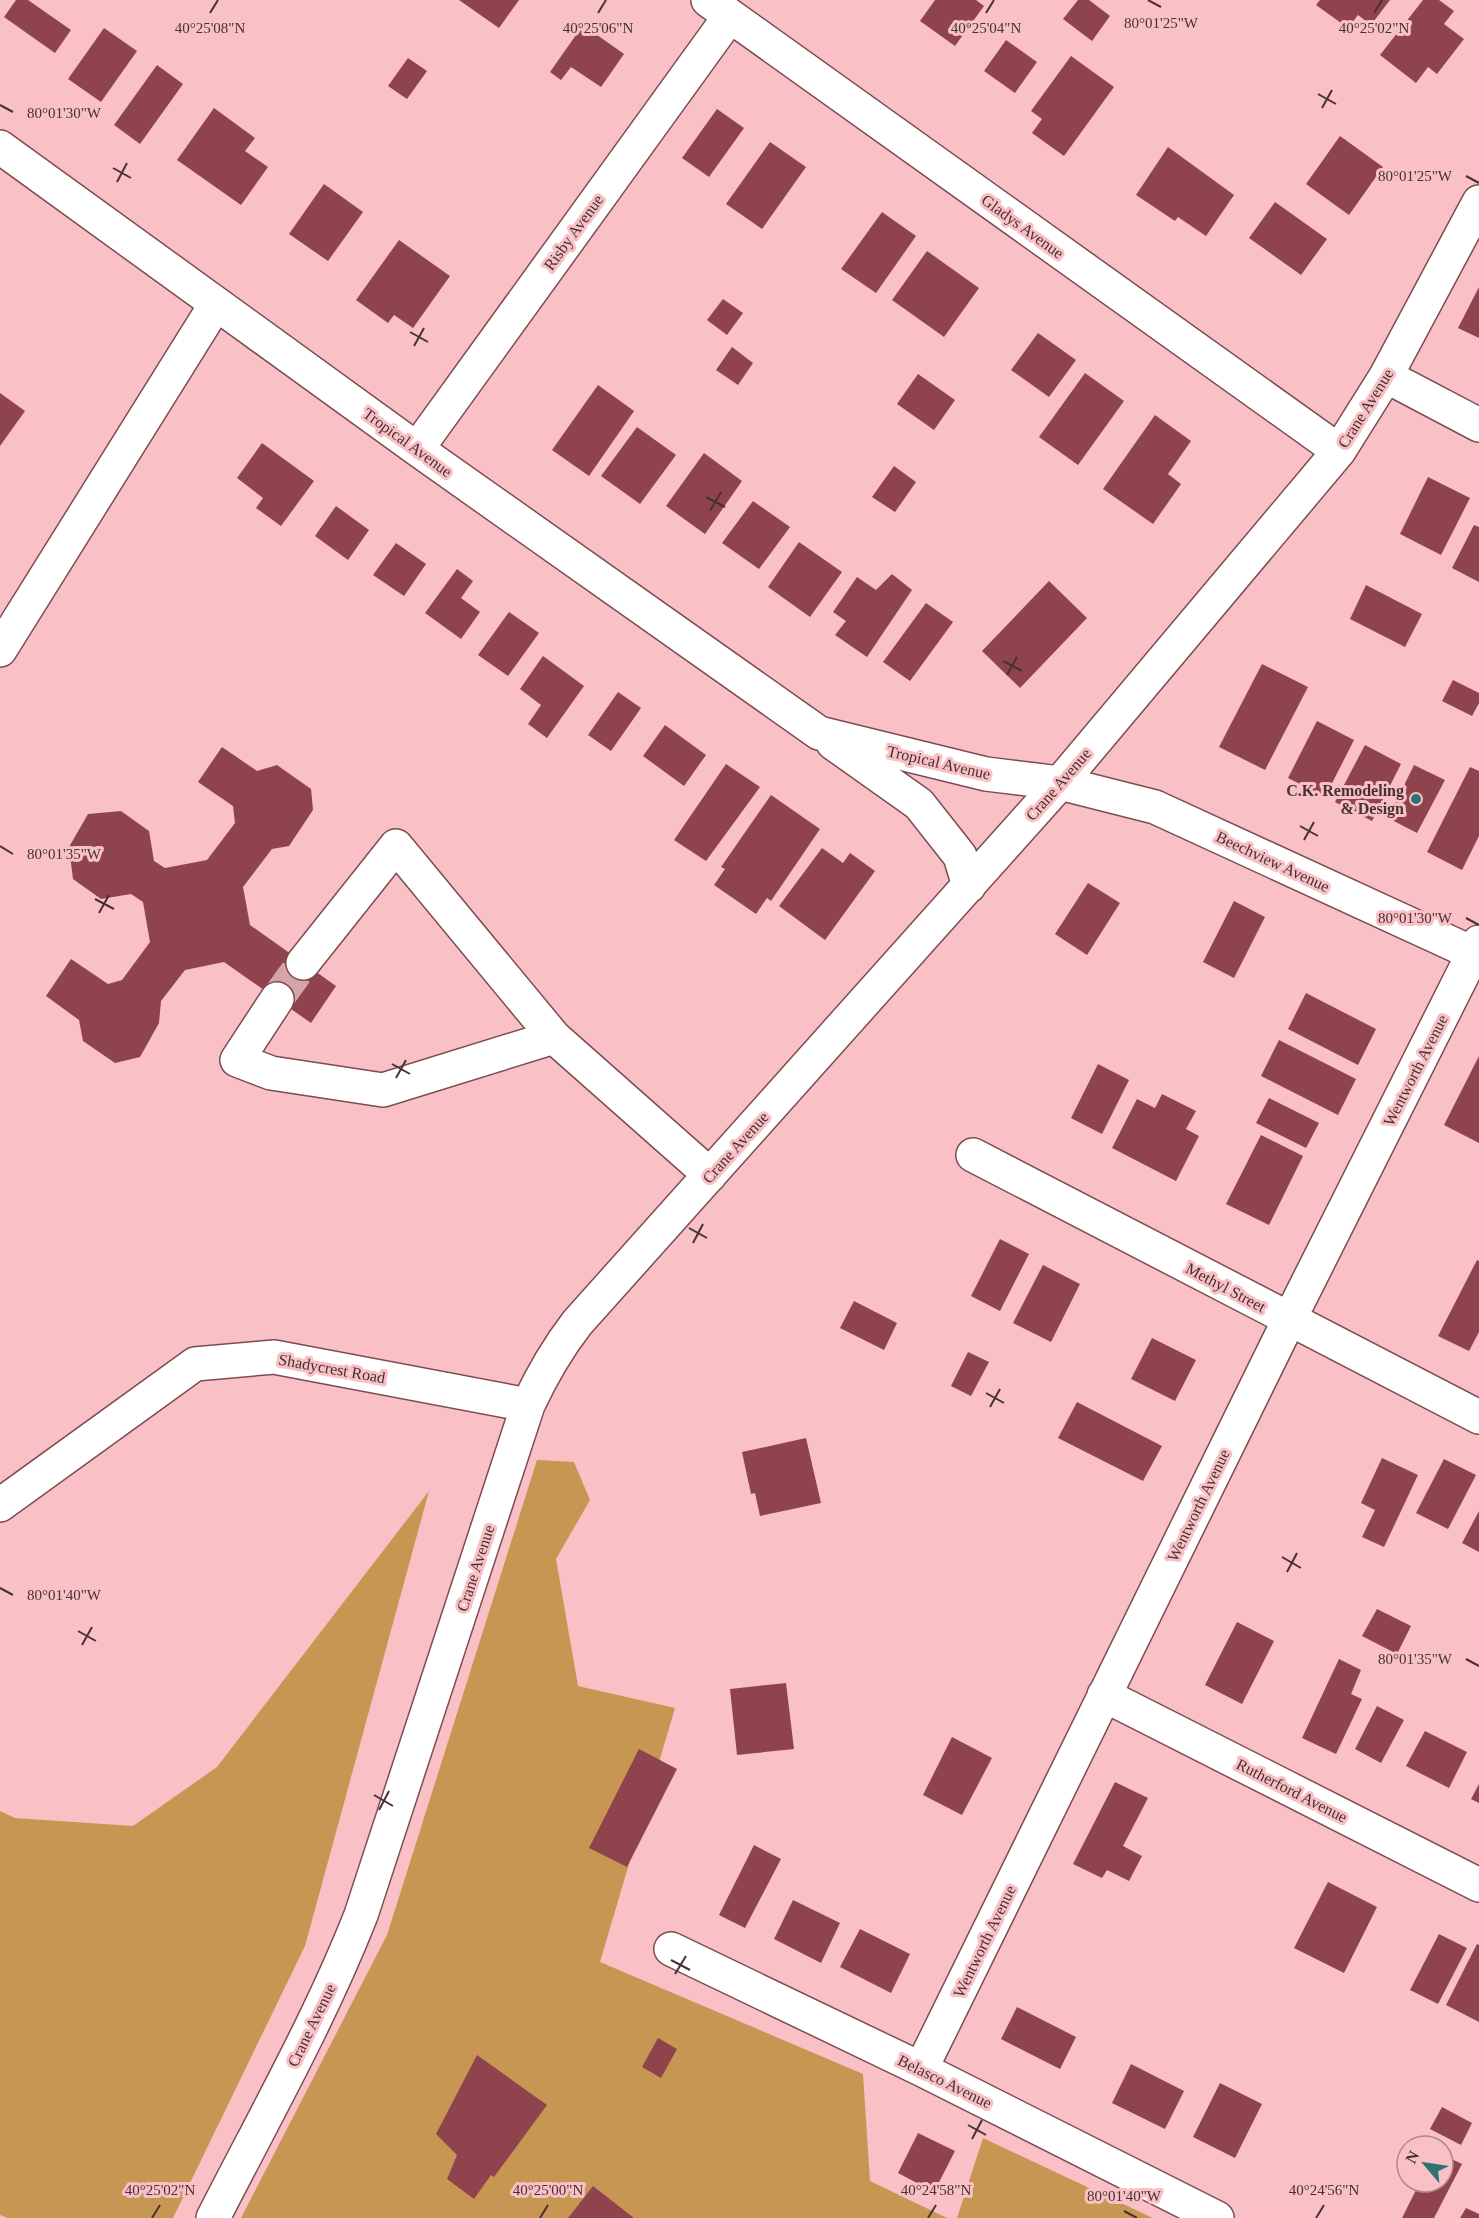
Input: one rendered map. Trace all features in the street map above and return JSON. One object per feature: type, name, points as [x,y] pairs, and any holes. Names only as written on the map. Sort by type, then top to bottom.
[{"type":"street","name":"Risby Avenue","points":[[417,448],[719,8]]},
{"type":"street","name":"Gladys Avenue","points":[[719,8],[1339,451]]},
{"type":"street","name":"Tropical Avenue","points":[[0,147],[417,448],[919,804],[960,856],[969,886]]},
{"type":"street","name":"Crane Avenue","points":[[213,2218],[322,2005],[361,1915],[528,1405],[542,1374],[558,1348],[577,1323],[1060,783],[1339,451],[1386,376],[1479,202]]},
{"type":"street","points":[[0,650],[216,304]]},
{"type":"street","points":[[1386,376],[1479,425]]},
{"type":"street","name":"Tropical Avenue","points":[[819,733],[986,774],[1060,783]]},
{"type":"street","name":"Beechview Avenue","points":[[1060,783],[1155,807],[1477,950]]},
{"type":"street","points":[[303,963],[396,846],[554,1037],[710,1175]]},
{"type":"street","name":"Wentworth Avenue","points":[[921,2069],[1289,1320],[1477,950]]},
{"type":"street","points":[[277,999],[237,1060],[271,1073],[383,1090],[554,1037]]},
{"type":"street","name":"Methyl Street","points":[[973,1155],[1479,1417]]},
{"type":"street","name":"Shadycrest Road","points":[[0,1505],[195,1364],[274,1357],[528,1405]]},
{"type":"street","name":"Rutherford Avenue","points":[[1104,1695],[1479,1885]]},
{"type":"street","name":"Belasco Avenue","points":[[671,1949],[921,2069],[1217,2218]]},
{"type":"shaded area","points":[[537,1460],[574,1462],[590,1500],[556,1559],[578,1686],[675,1708],[600,1962],[863,2074],[870,2181],[947,2218],[241,2218],[387,1935]]},
{"type":"shaded area","points":[[429,1491],[305,1946],[173,2218],[8,2218],[0,2215],[0,1811],[15,1818],[133,1826],[217,1767]]},
{"type":"shaded area","points":[[983,2138],[1153,2218],[957,2218]]},
{"type":"building","points":[[16,0],[28,0],[71,30],[55,53],[4,17]]},
{"type":"building","points":[[459,0],[519,0],[499,28]]},
{"type":"building","points":[[935,0],[976,0],[984,6],[955,46],[920,21]]},
{"type":"building","points":[[1078,0],[1089,0],[1110,16],[1092,41],[1063,19]]},
{"type":"building","points":[[1320,0],[1390,0],[1371,25],[1358,15],[1348,28],[1316,5]]},
{"type":"building","points":[[1423,0],[1439,0],[1454,11],[1444,24],[1464,39],[1437,74],[1428,67],[1416,83],[1380,55]]},
{"type":"building","points":[[583,25],[624,54],[601,87],[571,67],[561,80],[550,72]]},
{"type":"building","points":[[104,28],[137,51],[101,102],[68,79]]},
{"type":"building","points":[[1006,40],[1037,62],[1015,93],[984,71]]},
{"type":"building","points":[[1071,56],[1114,87],[1064,156],[1032,133],[1042,119],[1031,111]]},
{"type":"building","points":[[408,58],[427,71],[407,99],[388,86]]},
{"type":"building","points":[[157,65],[183,84],[140,144],[114,125]]},
{"type":"building","points":[[214,108],[255,138],[245,151],[268,167],[241,205],[177,160]]},
{"type":"building","points":[[717,109],[744,128],[709,177],[682,158]]},
{"type":"building","points":[[1340,136],[1383,167],[1349,215],[1306,184]]},
{"type":"building","points":[[770,142],[806,167],[762,229],[726,204]]},
{"type":"building","points":[[1168,147],[1234,195],[1206,236],[1178,217],[1175,221],[1136,195]]},
{"type":"building","points":[[324,184],[363,212],[328,261],[289,234]]},
{"type":"building","points":[[1275,202],[1327,239],[1301,275],[1249,238]]},
{"type":"building","points":[[882,212],[916,236],[876,293],[841,269]]},
{"type":"building","points":[[399,240],[450,276],[413,328],[394,315],[388,323],[356,300]]},
{"type":"building","points":[[927,251],[979,288],[944,337],[892,300]]},
{"type":"building","points":[[1479,287],[1479,338],[1458,328]]},
{"type":"building","points":[[723,299],[743,313],[727,335],[707,320]]},
{"type":"building","points":[[1038,333],[1076,360],[1049,397],[1011,370]]},
{"type":"building","points":[[732,347],[753,363],[738,385],[716,370]]},
{"type":"building","points":[[1085,373],[1124,401],[1078,465],[1039,437]]},
{"type":"building","points":[[918,374],[955,400],[934,430],[897,404]]},
{"type":"building","points":[[598,385],[634,411],[589,476],[552,450]]},
{"type":"building","points":[[0,393],[25,411],[0,446]]},
{"type":"building","points":[[1155,415],[1191,441],[1168,474],[1181,484],[1153,524],[1103,489]]},
{"type":"building","points":[[637,427],[676,455],[640,504],[601,476]]},
{"type":"building","points":[[262,443],[314,481],[281,526],[256,508],[263,498],[237,478]]},
{"type":"building","points":[[704,453],[742,481],[705,534],[666,506]]},
{"type":"building","points":[[894,466],[916,482],[895,512],[872,497]]},
{"type":"building","points":[[1428,477],[1470,498],[1441,555],[1400,534]]},
{"type":"building","points":[[753,501],[790,527],[759,569],[722,543]]},
{"type":"building","points":[[336,506],[369,530],[348,560],[315,536]]},
{"type":"building","points":[[1474,525],[1479,527],[1479,582],[1452,568]]},
{"type":"building","points":[[799,542],[842,572],[810,617],[768,587]]},
{"type":"building","points":[[396,543],[426,564],[404,596],[373,575]]},
{"type":"building","points":[[457,569],[473,581],[461,598],[480,612],[461,639],[425,613]]},
{"type":"building","points":[[892,574],[912,590],[867,657],[835,635],[846,621],[833,612],[857,577],[876,590]]},
{"type":"building","points":[[1049,581],[1087,618],[1020,688],[982,651]]},
{"type":"building","points":[[1366,585],[1422,614],[1405,647],[1350,619]]},
{"type":"building","points":[[926,603],[953,622],[910,681],[883,662]]},
{"type":"building","points":[[509,612],[539,633],[508,676],[478,655]]},
{"type":"building","points":[[543,656],[584,686],[547,738],[528,724],[541,705],[520,689]]},
{"type":"building","points":[[1262,664],[1308,687],[1265,770],[1219,747]]},
{"type":"building","points":[[1453,680],[1479,693],[1479,703],[1472,716],[1442,701]]},
{"type":"building","points":[[618,692],[641,708],[611,751],[588,735]]},
{"type":"building","points":[[1317,721],[1354,740],[1325,797],[1288,778]]},
{"type":"building","points":[[665,725],[706,755],[684,786],[643,756]]},
{"type":"building","points":[[1365,745],[1401,764],[1372,821],[1335,802]]},
{"type":"building","points":[[222,747],[257,771],[277,765],[311,789],[313,810],[289,846],[272,849],[243,887],[250,925],[336,986],[311,1023],[224,962],[185,970],[161,1001],[159,1023],[140,1057],[115,1063],[83,1041],[79,1020],[46,996],[71,959],[108,984],[122,980],[150,942],[143,902],[131,894],[101,899],[73,879],[69,847],[88,814],[121,811],[149,831],[154,861],[165,868],[207,860],[235,823],[233,806],[198,782]]},
{"type":"building","points":[[726,764],[760,787],[706,861],[674,840]]},
{"type":"building","name":"C.K. Remodeling & Design","points":[[1414,765],[1445,780],[1417,833],[1388,818]]},
{"type":"building","points":[[1470,767],[1479,771],[1479,836],[1462,870],[1427,852]]},
{"type":"building","points":[[771,795],[820,829],[771,901],[767,898],[756,914],[714,885],[725,869],[721,867]]},
{"type":"building","points":[[822,848],[843,863],[850,853],[875,871],[825,940],[779,906]]},
{"type":"building","points":[[1088,883],[1120,903],[1087,955],[1055,934]]},
{"type":"building","points":[[1234,901],[1265,917],[1234,978],[1203,962]]},
{"type":"building","points":[[1306,993],[1376,1029],[1358,1065],[1288,1029]]},
{"type":"building","points":[[1279,1040],[1356,1079],[1338,1115],[1261,1076]]},
{"type":"building","points":[[1479,1056],[1479,1143],[1444,1125]]},
{"type":"building","points":[[1098,1064],[1129,1080],[1102,1134],[1071,1118]]},
{"type":"building","points":[[1162,1094],[1196,1111],[1186,1129],[1199,1136],[1176,1181],[1112,1148],[1137,1099],[1155,1108]]},
{"type":"building","points":[[1269,1098],[1319,1123],[1306,1148],[1256,1123]]},
{"type":"building","points":[[1261,1135],[1303,1156],[1269,1225],[1226,1204]]},
{"type":"building","points":[[1000,1239],[1029,1254],[1000,1311],[971,1296]]},
{"type":"building","points":[[1477,1260],[1479,1261],[1479,1332],[1469,1351],[1438,1336]]},
{"type":"building","points":[[1043,1265],[1080,1284],[1051,1342],[1013,1323]]},
{"type":"building","points":[[854,1301],[897,1323],[884,1350],[840,1328]]},
{"type":"building","points":[[1152,1338],[1196,1360],[1175,1401],[1131,1379]]},
{"type":"building","points":[[968,1352],[989,1362],[971,1396],[951,1386]]},
{"type":"building","points":[[1077,1402],[1162,1446],[1143,1481],[1058,1438]]},
{"type":"building","points":[[806,1438],[821,1503],[760,1516],[755,1493],[751,1494],[742,1452]]},
{"type":"building","points":[[1382,1458],[1418,1475],[1384,1547],[1362,1537],[1375,1510],[1361,1503]]},
{"type":"building","points":[[1444,1459],[1476,1475],[1448,1529],[1416,1513]]},
{"type":"building","points":[[1479,1511],[1479,1552],[1462,1543]]},
{"type":"building","points":[[1377,1609],[1411,1626],[1397,1654],[1362,1636]]},
{"type":"building","points":[[1237,1622],[1274,1641],[1242,1704],[1205,1685]]},
{"type":"building","points":[[1339,1659],[1361,1670],[1351,1694],[1362,1699],[1336,1754],[1302,1738]]},
{"type":"building","points":[[786,1683],[794,1749],[737,1755],[730,1689]]},
{"type":"building","points":[[1377,1706],[1404,1720],[1381,1763],[1355,1749]]},
{"type":"building","points":[[1425,1731],[1467,1752],[1449,1788],[1406,1766]]},
{"type":"building","points":[[952,1737],[992,1758],[962,1815],[923,1795]]},
{"type":"building","points":[[639,1749],[677,1769],[627,1867],[589,1848]]},
{"type":"building","points":[[1115,1782],[1148,1798],[1123,1846],[1142,1856],[1129,1881],[1107,1870],[1102,1878],[1073,1864]]},
{"type":"building","points":[[1479,1784],[1479,1803],[1471,1799]]},
{"type":"building","points":[[754,1845],[781,1859],[745,1928],[719,1915]]},
{"type":"building","points":[[1328,1882],[1377,1907],[1344,1973],[1294,1948]]},
{"type":"building","points":[[793,1900],[840,1923],[821,1963],[774,1939]]},
{"type":"building","points":[[860,1929],[910,1954],[891,1993],[840,1967]]},
{"type":"building","points":[[1439,1934],[1467,1948],[1438,2004],[1410,1990]]},
{"type":"building","points":[[1477,1944],[1479,1945],[1479,2022],[1446,2005]]},
{"type":"building","points":[[1017,2007],[1076,2037],[1060,2069],[1001,2039]]},
{"type":"building","points":[[658,2038],[677,2049],[661,2078],[642,2067]]},
{"type":"building","points":[[477,2055],[547,2105],[494,2177],[491,2175],[474,2199],[447,2179],[457,2155],[436,2134]]},
{"type":"building","points":[[1131,2064],[1184,2091],[1165,2129],[1112,2103]]},
{"type":"building","points":[[1220,2083],[1262,2104],[1235,2158],[1193,2137]]},
{"type":"building","points":[[1442,2107],[1472,2123],[1461,2145],[1455,2142],[1455,2134],[1440,2134],[1430,2129]]},
{"type":"building","points":[[918,2133],[955,2151],[934,2192],[898,2173]]},
{"type":"building","points":[[1455,2161],[1462,2164],[1455,2178]]},
{"type":"building","points":[[593,2186],[634,2218],[568,2218]]},
{"type":"building","points":[[1414,2194],[1446,2194],[1434,2218],[1402,2218]]},
{"type":"building","points":[[1466,2208],[1479,2214],[1479,2218],[1460,2218]]},
{"type":"tunnel","points":[[277,999],[303,963]]},
{"type":"place","name":"C.K. Remodeling & Design","points":[[1416,799]]}]
